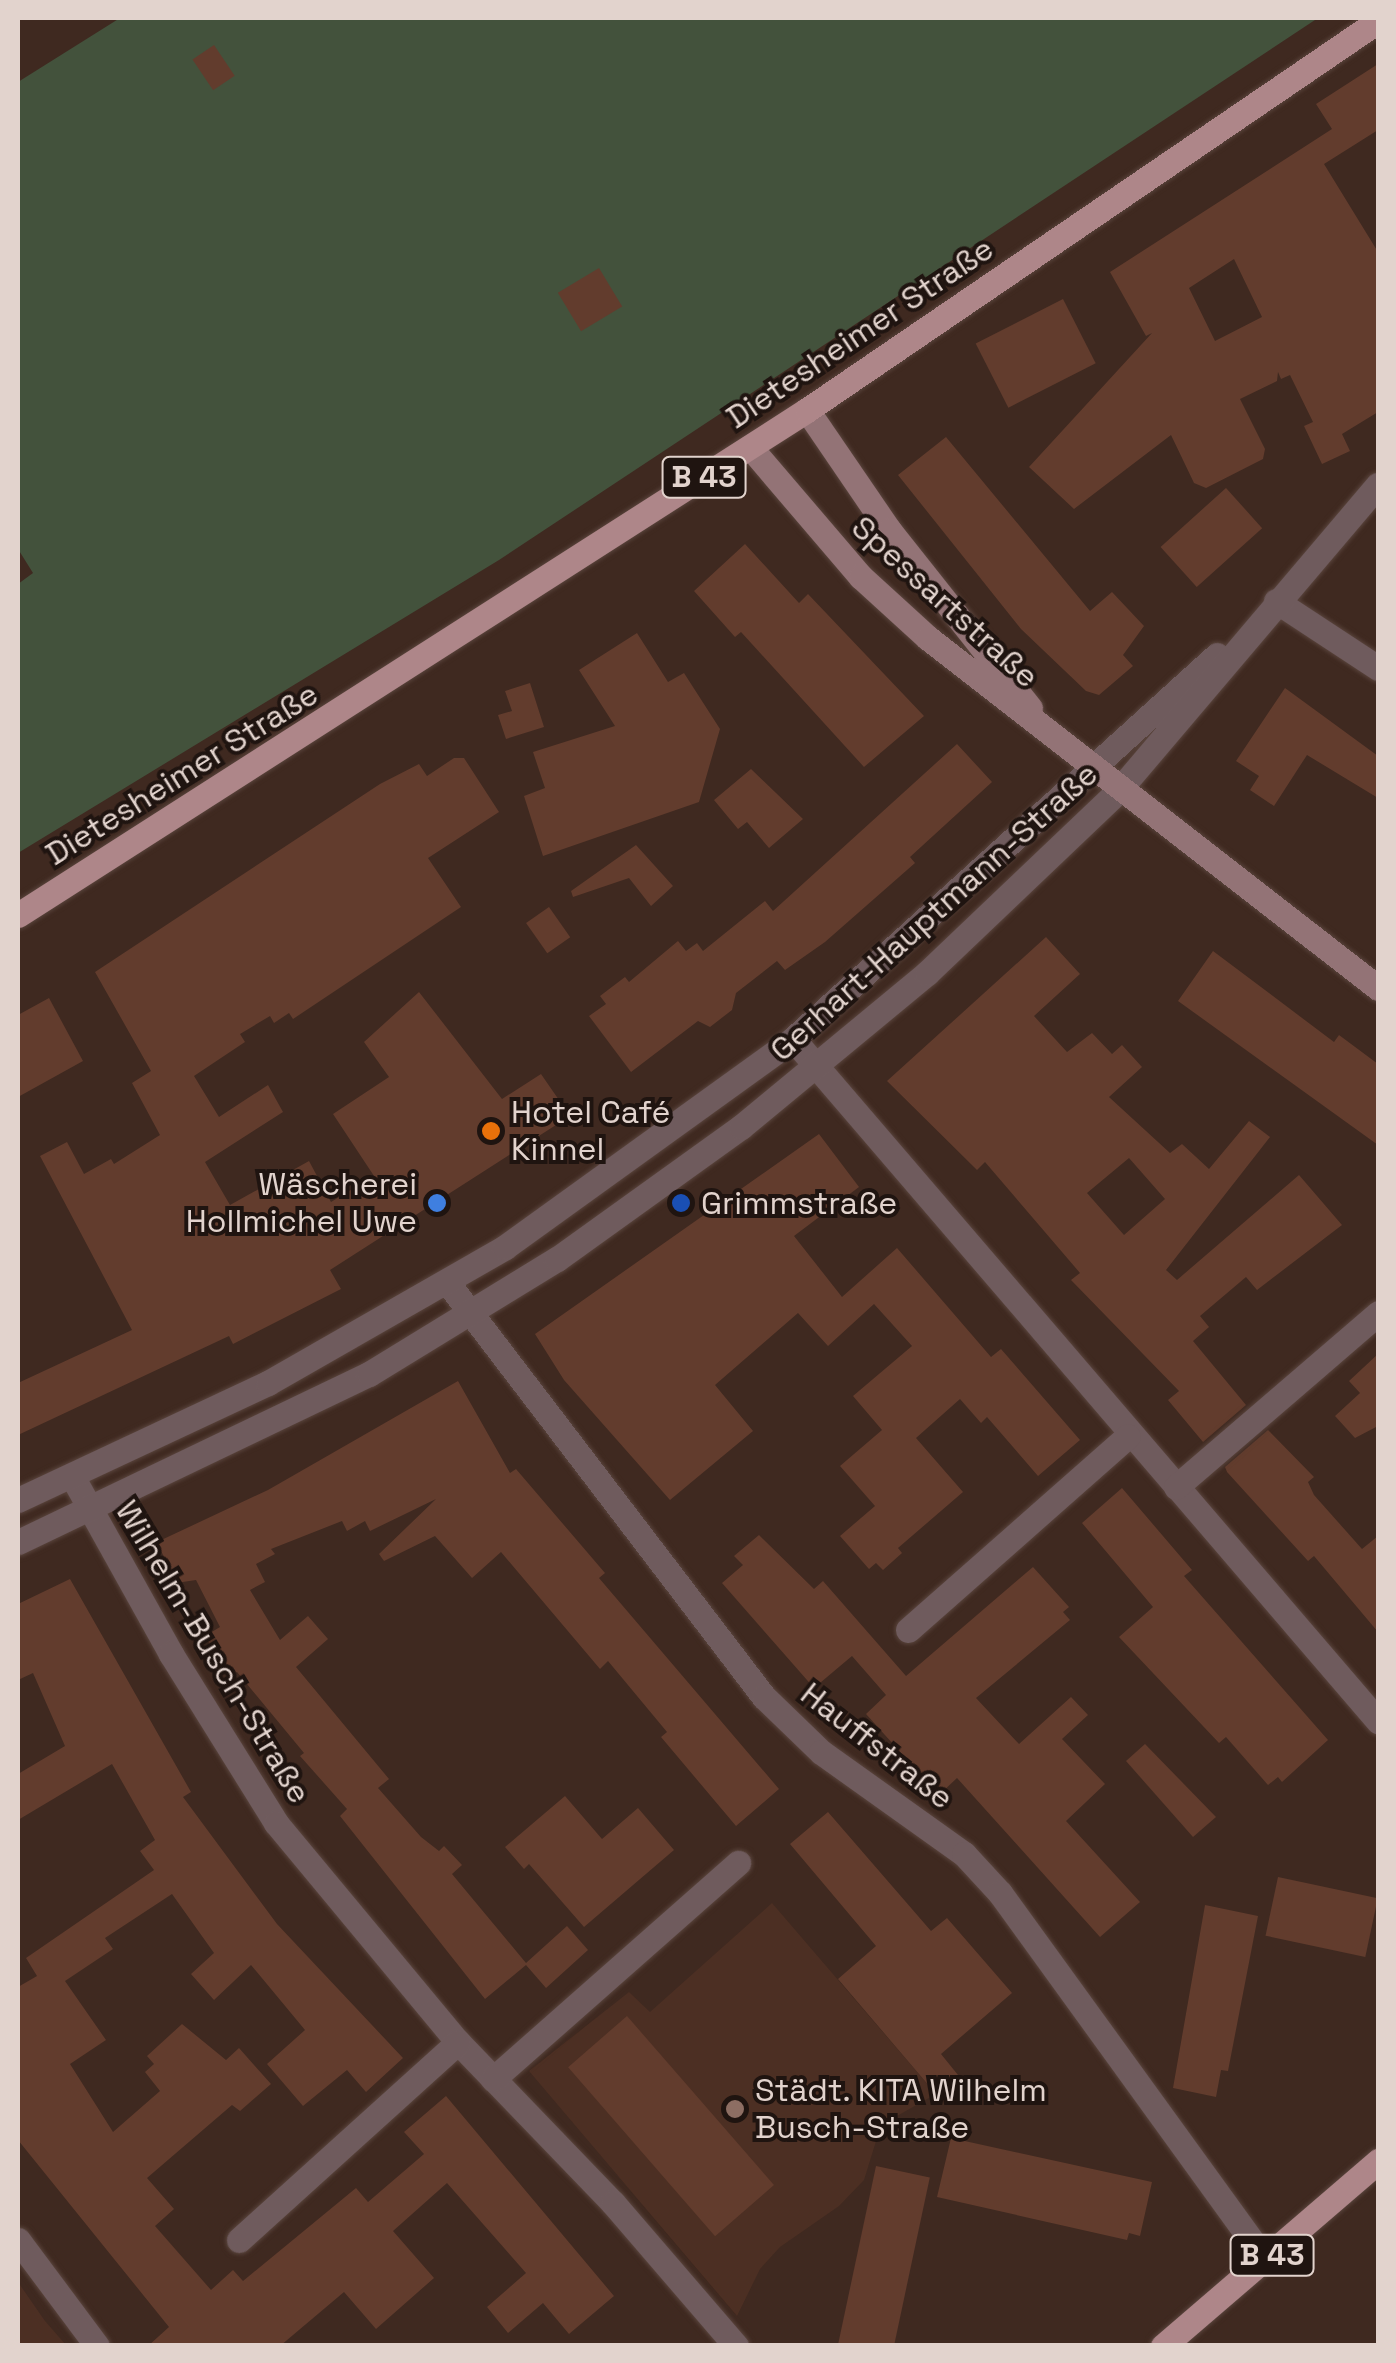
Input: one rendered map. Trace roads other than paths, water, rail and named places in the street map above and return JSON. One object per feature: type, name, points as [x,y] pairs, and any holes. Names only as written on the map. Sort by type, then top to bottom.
[{"type":"main road","name":"Dietesheimer Straße","points":[[18,915],[750,447],[1378,21]]},
{"type":"main road","name":"Spessartstraße","points":[[806,410],[889,530],[1067,749]]},
{"type":"main road","name":"Spessartstraße","points":[[750,447],[882,597],[1118,790],[1378,988]]},
{"type":"main road","name":"B 43","points":[[1163,2346],[1378,2161]]},
{"type":"street","name":"Gerhart-Hauptmann-Straße","points":[[18,1542],[271,1425],[471,1315],[665,1182],[817,1067],[1118,790],[1378,485]]},
{"type":"street","name":"Gerhart-Hauptmann-Straße","points":[[18,1500],[268,1383],[448,1282],[793,1038],[1276,601]]},
{"type":"street","points":[[1276,601],[1378,668]]},
{"type":"street","points":[[793,1038],[1128,1436],[1378,1721]]},
{"type":"street","name":"Hauffstraße","points":[[448,1282],[764,1697],[821,1752],[964,1854],[1000,1893],[1266,2260]]},
{"type":"street","points":[[1176,1487],[1378,1312]]},
{"type":"street","points":[[908,1630],[1128,1436]]},
{"type":"street","name":"Wilhelm-Busch-Straße","points":[[72,1476],[255,1792],[458,2042],[625,2216],[736,2346]]},
{"type":"street","points":[[493,2079],[738,1863]]},
{"type":"street","points":[[239,2240],[458,2042]]},
{"type":"street","points":[[18,2240],[97,2346]]},
{"type":"place","name":"Hotel Café Kinnel","points":[[491,1131]]},
{"type":"place","name":"Wäscherei Hollmichel Uwe","points":[[437,1203]]},
{"type":"place","name":"Grimmstraße","points":[[681,1203]]},
{"type":"place","name":"Städt. KITA Wilhelm Busch-Straße","points":[[735,2109]]}]
